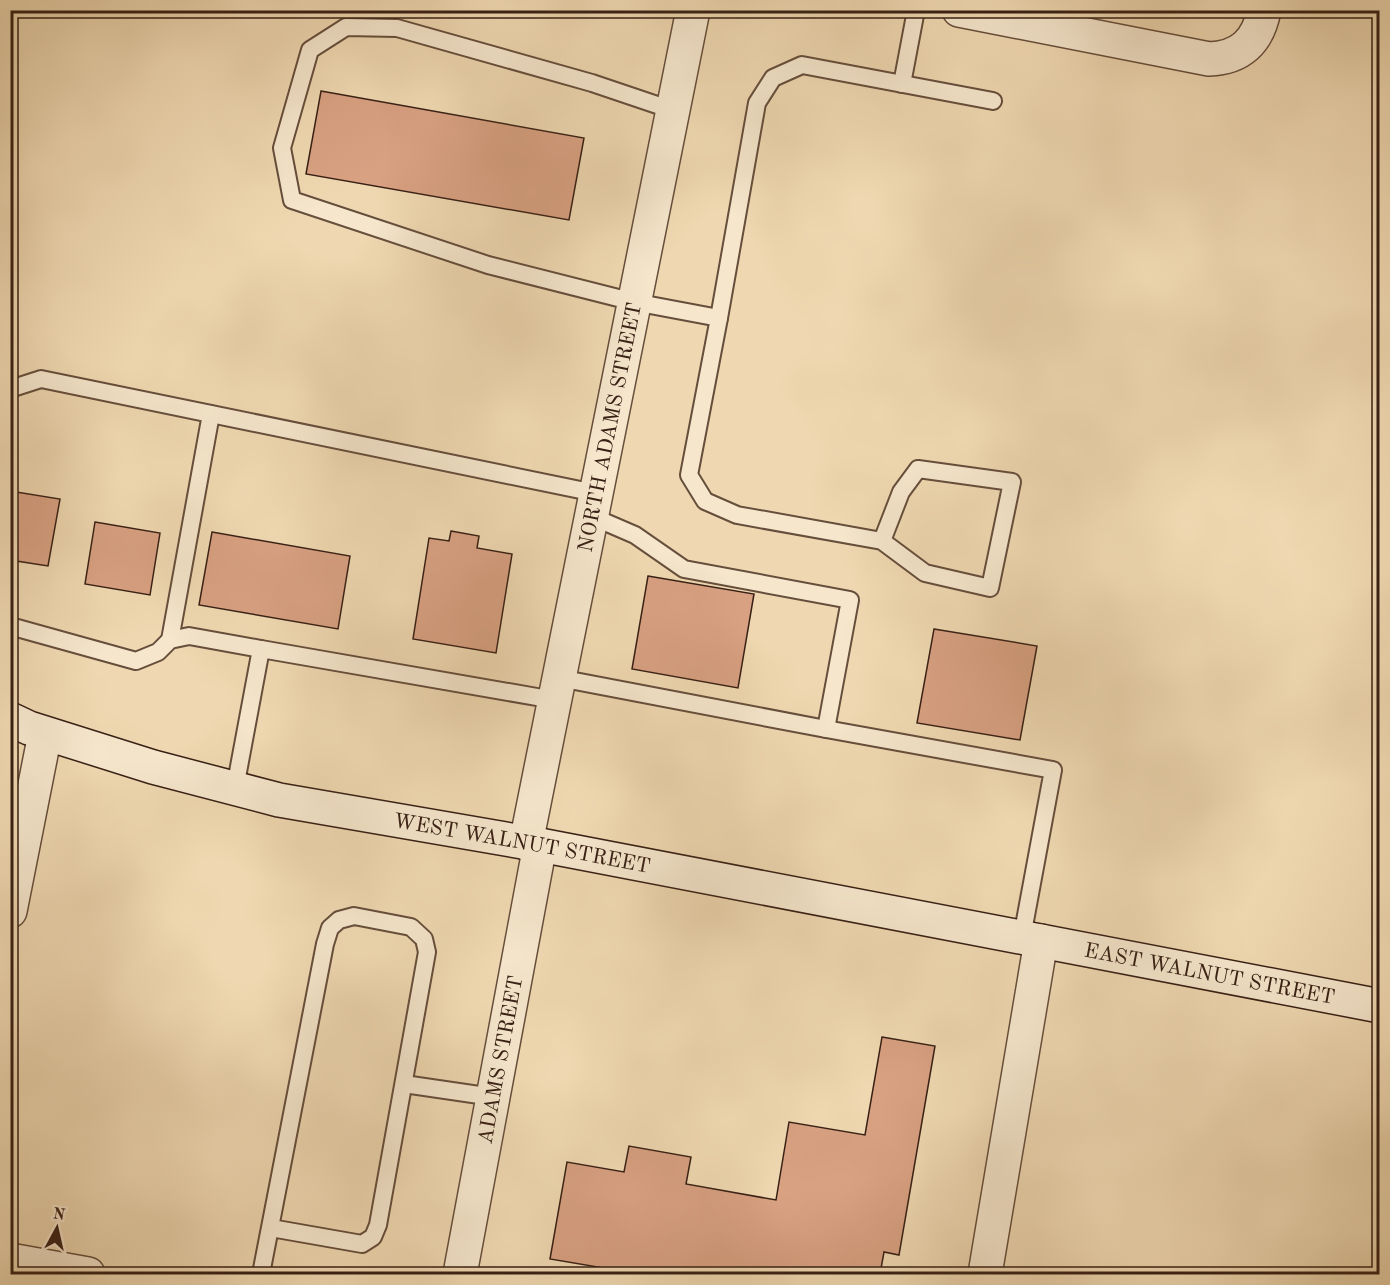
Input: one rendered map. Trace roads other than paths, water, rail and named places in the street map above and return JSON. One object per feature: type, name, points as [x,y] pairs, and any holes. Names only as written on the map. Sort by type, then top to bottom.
[{"type":"street","name":"NORTH ADAMS STREET","points":[[533,844],[557,689],[693,10]]},
{"type":"street","points":[[959,10],[1209,59],[1226,58],[1247,48],[1262,22],[1264,10]]},
{"type":"street","name":"WEST WALNUT STREET","points":[[10,719],[45,734],[153,767],[279,800],[533,844],[1031,939]]},
{"type":"street","points":[[10,912],[45,734]]},
{"type":"street","name":"ADAMS STREET","points":[[460,1275],[493,1097],[533,844]]},
{"type":"street","points":[[985,1275],[1031,939]]},
{"type":"street","name":"EAST WALNUT STREET","points":[[1031,939],[1380,1006]]},
{"type":"street","points":[[10,1260],[88,1275]]},
{"type":"lane","points":[[902,84],[916,10]]},
{"type":"lane","points":[[672,110],[592,83],[398,28],[346,27],[310,50],[282,148],[292,200],[488,265],[634,302],[719,318]]},
{"type":"lane","points":[[882,541],[901,492],[918,469],[1012,482],[990,588],[925,573],[882,541],[736,515],[705,501],[689,475],[757,103],[773,78],[802,65],[993,101]]},
{"type":"lane","points":[[10,389],[41,379],[211,414],[593,505],[684,569],[850,600],[826,729]]},
{"type":"lane","points":[[170,640],[211,414]]},
{"type":"lane","points":[[10,626],[136,661],[158,652],[170,640],[189,636],[261,649],[557,689],[826,729],[1053,770],[1031,939]]},
{"type":"lane","points":[[235,788],[261,649]]},
{"type":"lane","points":[[261,1275],[330,928],[339,920],[354,916],[411,927],[424,939],[428,952],[378,1225],[373,1236],[362,1244],[271,1228]]},
{"type":"lane","points":[[404,1084],[493,1097]]}]
